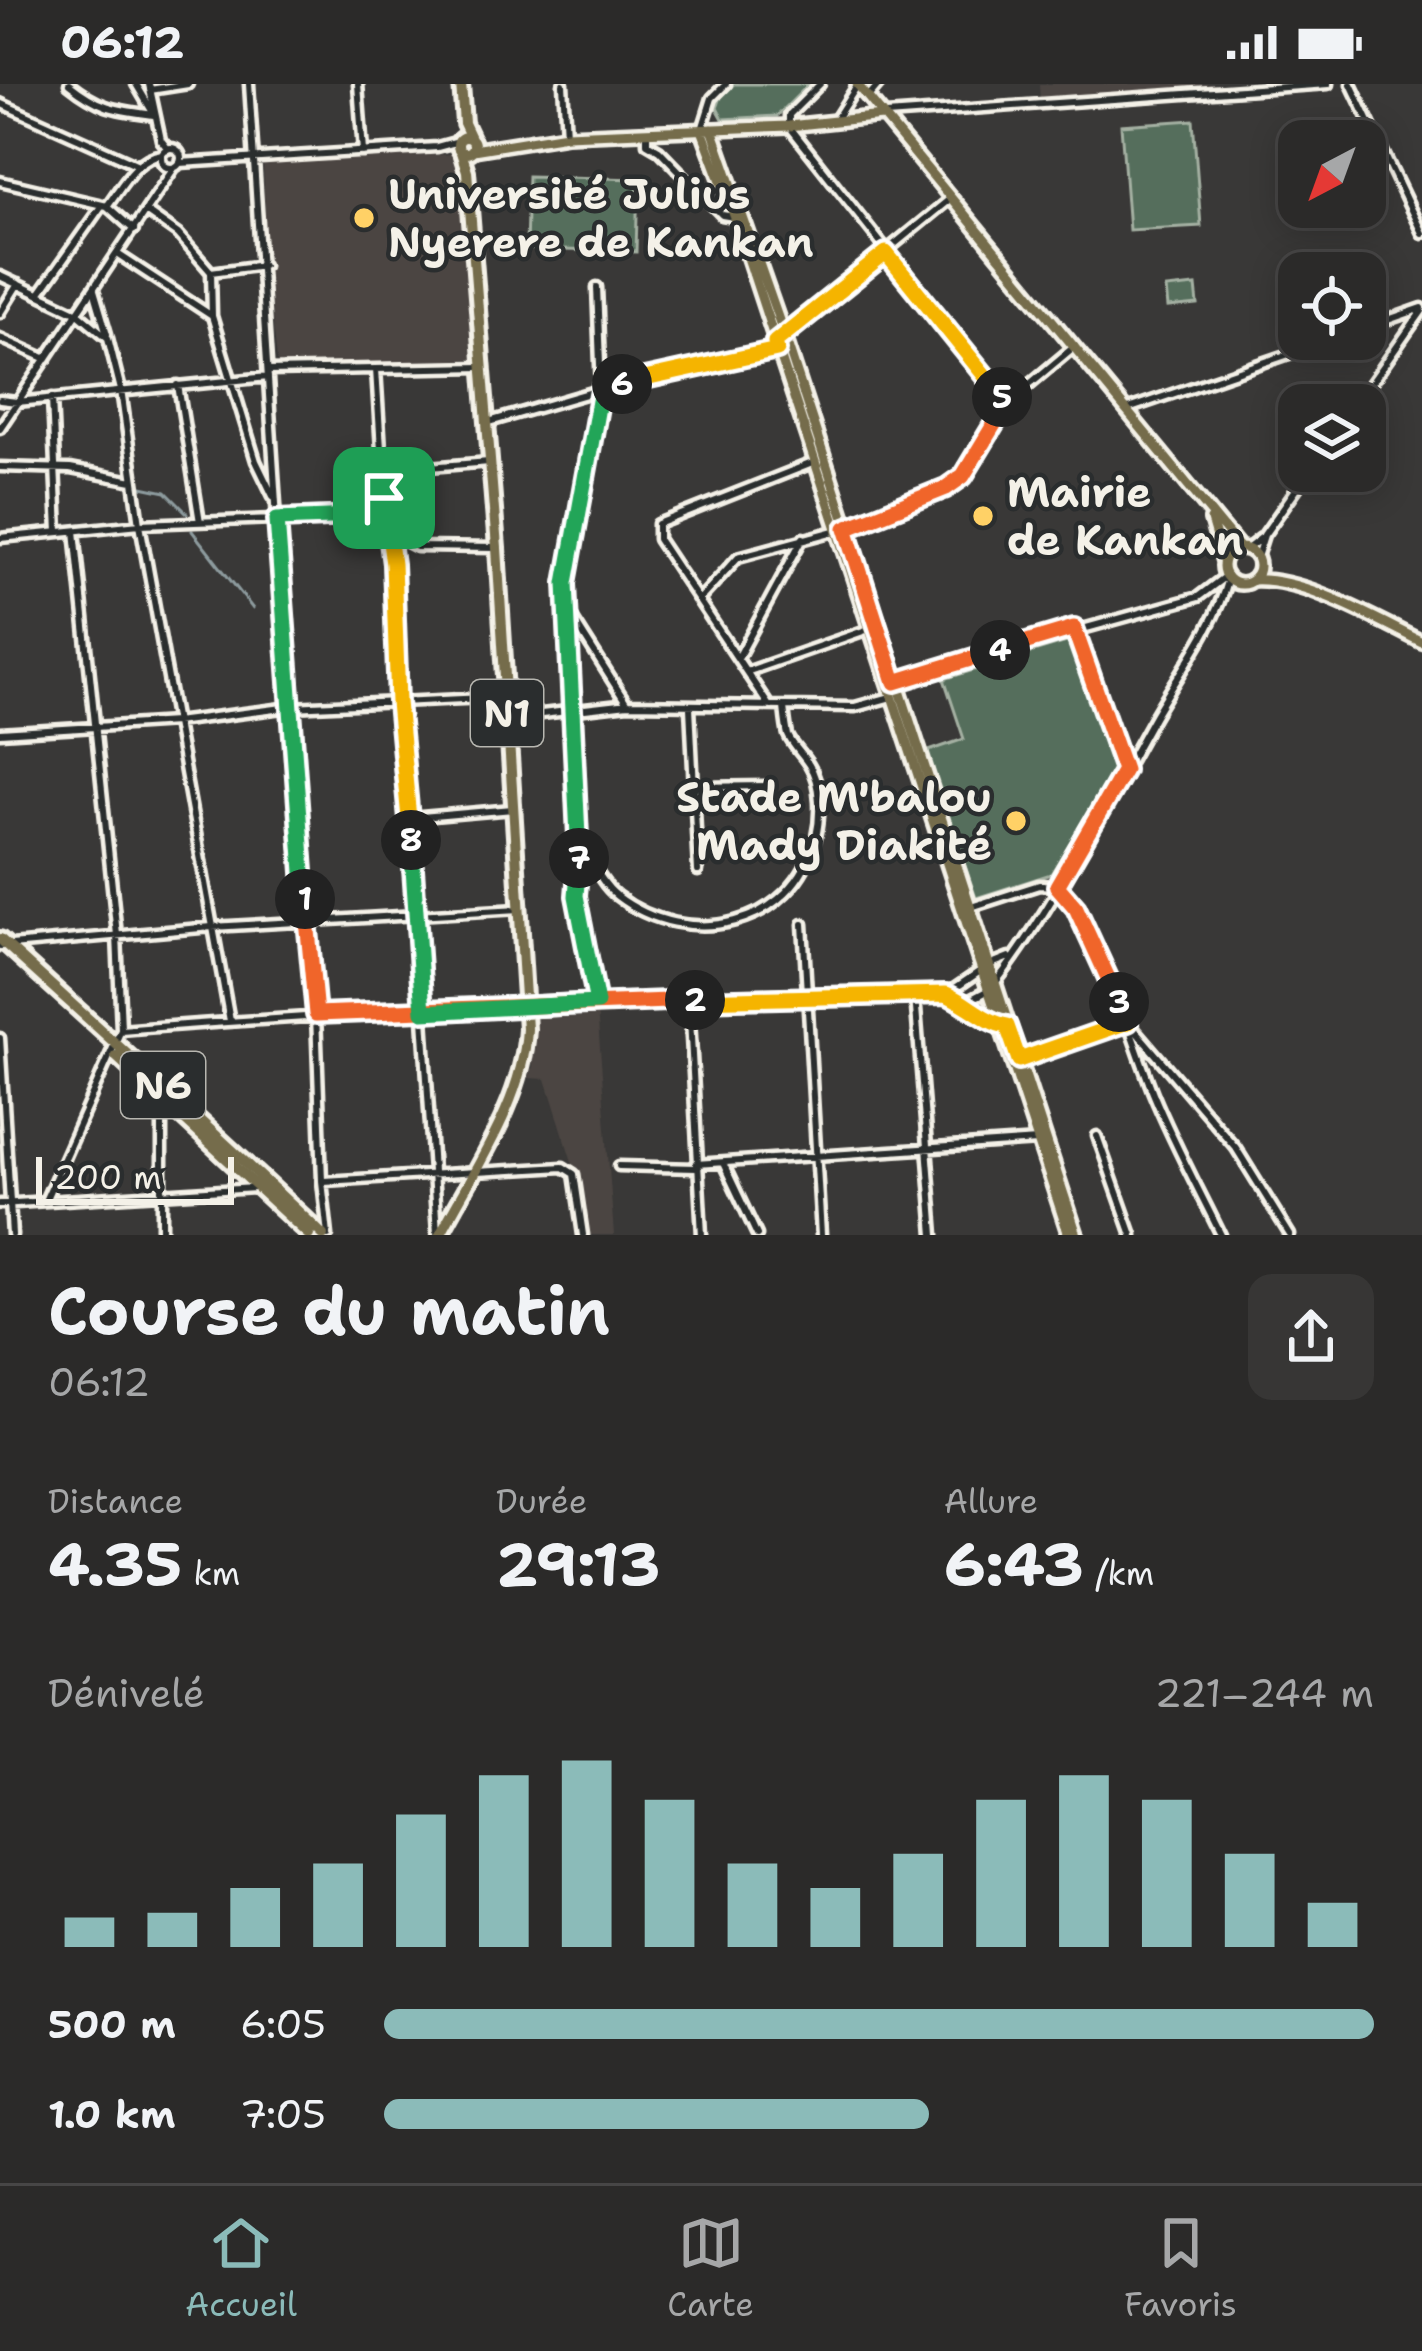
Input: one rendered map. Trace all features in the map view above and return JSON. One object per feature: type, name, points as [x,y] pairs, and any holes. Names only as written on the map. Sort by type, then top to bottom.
[{"type":"highway","name":"N1","points":[[438,1235],[519,1078],[526,1050],[496,548],[461,84]]},
{"type":"highway","name":"N6","points":[[3,944],[162,1099],[326,1235]]},
{"type":"highway","name":"N6","points":[[114,1049],[167,1088],[264,1186],[304,1234]]},
{"type":"main road","points":[[857,84],[1128,410],[1209,515],[1271,579]]},
{"type":"main road","points":[[466,146],[566,135],[789,126],[882,116]]},
{"type":"main road","points":[[706,126],[1073,1235]]},
{"type":"main road","points":[[781,344],[815,462],[842,529]]},
{"type":"main road","points":[[1209,515],[1229,575]]},
{"type":"main road","points":[[1229,575],[1229,553],[1243,549]]},
{"type":"main road","points":[[1252,580],[1258,561]]},
{"type":"main road","points":[[1229,575],[1271,579],[1331,600],[1422,642]]},
{"type":"main road","points":[[892,682],[892,696],[966,909]]},
{"type":"main road","points":[[964,1001],[1003,1026]]},
{"type":"main road","points":[[1016,1060],[1073,1235]]},
{"type":"street","points":[[69,84],[92,103],[110,110],[154,115]]},
{"type":"street","points":[[136,84],[154,115]]},
{"type":"street","points":[[188,84],[150,87],[165,151],[163,165],[466,146]]},
{"type":"street","points":[[249,84],[275,500],[316,1014],[326,1235]]},
{"type":"street","points":[[358,84],[363,152]]},
{"type":"street","points":[[562,84],[566,135]]},
{"type":"street","points":[[706,126],[713,96],[726,84]]},
{"type":"street","points":[[820,84],[789,116],[789,126],[1007,403]]},
{"type":"street","points":[[836,119],[857,84]]},
{"type":"street","points":[[868,97],[880,84]]},
{"type":"street","points":[[882,116],[1328,84]]},
{"type":"street","points":[[1351,84],[1422,233]]},
{"type":"street","points":[[0,103],[138,165]]},
{"type":"street","points":[[646,130],[647,143],[722,215],[739,218]]},
{"type":"street","points":[[0,428],[147,212],[177,165],[178,152],[165,151],[138,165],[39,294]]},
{"type":"street","points":[[0,181],[104,205],[134,231]]},
{"type":"street","points":[[485,423],[781,344],[951,198]]},
{"type":"street","points":[[147,212],[178,234],[211,272],[212,316],[256,461],[275,500]]},
{"type":"street","points":[[119,255],[212,316]]},
{"type":"street","points":[[211,272],[263,265]]},
{"type":"street","points":[[0,276],[78,313],[108,338]]},
{"type":"street","points":[[0,313],[18,284]]},
{"type":"street","points":[[597,286],[601,390],[568,551],[566,610],[580,842],[576,896],[597,1003]]},
{"type":"street","points":[[94,290],[121,390],[140,524],[230,1021]]},
{"type":"street","points":[[1386,321],[1422,310]]},
{"type":"street","points":[[1371,384],[1422,310]]},
{"type":"street","points":[[0,338],[47,359]]},
{"type":"street","points":[[700,598],[738,557],[842,529],[946,488],[963,476],[1007,403],[1075,346]]},
{"type":"street","points":[[1128,410],[1278,358]]},
{"type":"street","points":[[0,400],[17,403],[268,374],[483,367]]},
{"type":"street","points":[[376,369],[438,1235]]},
{"type":"street","points":[[178,385],[200,522]]},
{"type":"street","points":[[52,398],[58,532]]},
{"type":"street","points":[[382,471],[489,462]]},
{"type":"street","points":[[769,706],[658,539],[658,524],[815,462]]},
{"type":"street","points":[[0,466],[53,468],[133,481]]},
{"type":"street","points":[[1258,561],[1264,536],[1295,492]]},
{"type":"street","points":[[355,516],[384,498]]},
{"type":"street","points":[[0,538],[140,524],[355,516],[417,547],[496,548]]},
{"type":"street","points":[[45,1201],[121,1030],[117,934],[75,531]]},
{"type":"street","points":[[1243,549],[1264,536]]},
{"type":"street","points":[[739,656],[803,538]]},
{"type":"street","points":[[121,1030],[316,1014],[805,995],[946,994],[964,1001],[990,988],[1057,886],[1214,613],[1229,575]]},
{"type":"street","points":[[892,682],[1204,595],[1229,575]]},
{"type":"street","points":[[1204,595],[1214,613]]},
{"type":"street","points":[[566,610],[627,704]]},
{"type":"street","points":[[749,670],[874,627]]},
{"type":"street","points":[[1074,628],[1124,770]]},
{"type":"street","points":[[507,718],[627,704],[855,707],[892,696]]},
{"type":"street","points":[[0,733],[175,722],[291,707],[506,697]]},
{"type":"street","points":[[690,706],[698,871]]},
{"type":"street","points":[[580,842],[611,892],[660,920],[694,928],[731,926],[761,908],[789,888],[816,837],[819,804],[814,771],[789,736],[784,707]]},
{"type":"street","points":[[695,787],[767,786]]},
{"type":"street","points":[[410,818],[513,809]]},
{"type":"street","points":[[966,909],[1039,885],[1057,886],[1076,908],[1128,1022],[1161,1111],[1221,1235]]},
{"type":"street","points":[[3,944],[519,909]]},
{"type":"street","points":[[803,924],[821,1235]]},
{"type":"street","points":[[946,994],[1012,956]]},
{"type":"street","points":[[915,995],[934,1235]]},
{"type":"street","points":[[688,1000],[702,1235]]},
{"type":"street","points":[[1016,1060],[1128,1022]]},
{"type":"street","points":[[1128,1022],[1236,1148],[1290,1235]]},
{"type":"street","points":[[0,1038],[4,1203],[12,1235]]},
{"type":"street","points":[[162,1099],[162,1235]]},
{"type":"street","points":[[1096,1136],[1132,1235]]},
{"type":"street","points":[[619,1166],[696,1166],[1039,1141]]},
{"type":"street","points":[[723,1162],[757,1235]]},
{"type":"street","points":[[322,1181],[570,1170],[583,1235]]},
{"type":"street","points":[[4,1203],[264,1186]]},
{"type":"shaded area","points":[[1039,84],[1309,84],[1040,100]]},
{"type":"shaded area","name":"Université Julius Nyerere de Kankan","points":[[457,154],[473,359],[278,367],[267,274],[263,161]]},
{"type":"shaded area","points":[[597,1008],[614,1235],[581,1235],[574,1168],[546,1079],[529,1078],[533,1066],[529,1014]]},
{"type":"green space","points":[[734,84],[809,84],[777,116],[723,119],[717,108],[722,94]]},
{"type":"green space","points":[[1193,120],[1201,226],[1129,230],[1121,125]]},
{"type":"green space","points":[[528,176],[638,179],[636,252],[526,249]]},
{"type":"green space","points":[[1196,286],[1198,305],[1168,308],[1166,289]]},
{"type":"green space","name":"Stade M'balou Mady Diakité","points":[[1073,640],[1115,768],[1051,874],[976,898],[926,752],[964,739],[944,679]]},
{"type":"waterway","points":[[0,470],[48,472]]},
{"type":"waterway","points":[[59,473],[82,474]]},
{"type":"waterway","points":[[142,487],[166,492],[187,513]]},
{"type":"waterway","points":[[192,531],[253,609]]},
{"type":"place","name":"Université Julius Nyerere de Kankan","points":[[364,218]]},
{"type":"place","name":"Mairie de Kankan","points":[[983,516]]},
{"type":"place","name":"Stade M'balou Mady Diakité","points":[[1016,821]]},
{"type":"route","points":[[384,498],[355,516],[277,519],[316,1014],[423,1012],[805,995],[946,994],[1007,1026],[1019,1060],[1128,1022],[1076,908],[1057,886],[1124,770],[1074,628],[895,682],[846,528],[946,488],[963,476],[1007,403],[886,253],[775,342],[777,350],[601,390],[568,551],[566,583],[580,842],[576,896],[597,1003],[423,1012],[398,702],[393,564],[384,498]]}]
